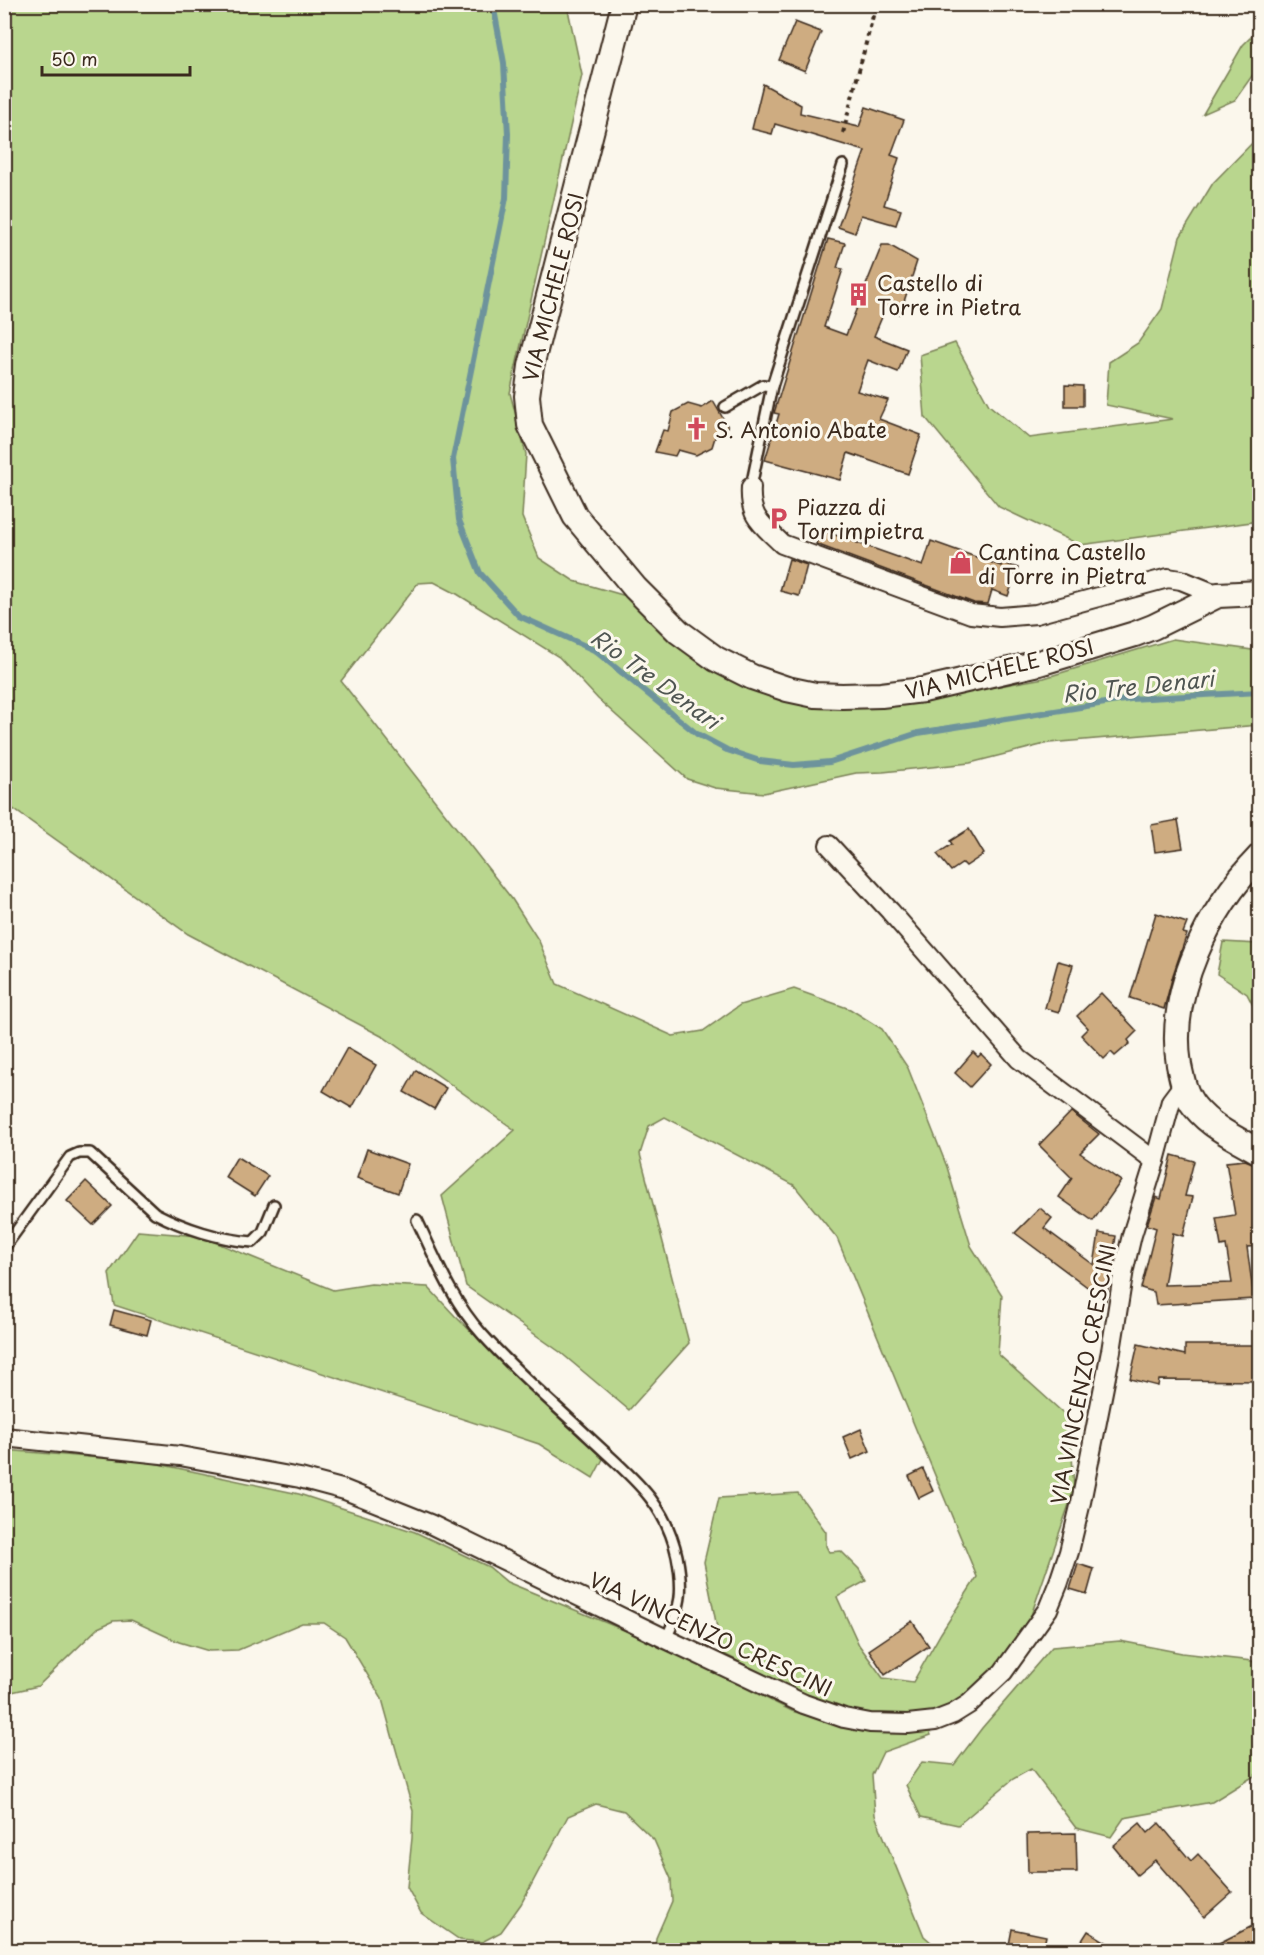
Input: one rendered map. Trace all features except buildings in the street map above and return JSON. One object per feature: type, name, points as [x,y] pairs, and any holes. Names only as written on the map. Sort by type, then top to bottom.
[{"type":"street","name":"VIA MICHELE ROSI","points":[[624,4],[531,366],[526,404],[533,432],[575,516],[635,588],[664,618],[716,659],[770,683],[815,695],[881,695],[923,690],[1039,663],[1153,627],[1218,595],[1260,593]]},
{"type":"street","points":[[751,487],[752,511],[782,544],[971,614],[1000,618],[1036,614],[1161,579],[1182,580],[1218,595]]},
{"type":"street","points":[[829,845],[1019,1059],[1155,1161]]},
{"type":"street","points":[[1260,856],[1236,884],[1219,909],[1205,936],[1186,983],[1177,1038],[1178,1056],[1189,1098],[1204,1117],[1232,1137],[1260,1152]]},
{"type":"street","name":"VIA VINCENZO CRESCINI","points":[[4,1437],[180,1456],[300,1478],[345,1490],[430,1524],[804,1704],[844,1718],[870,1723],[908,1724],[935,1721],[961,1709],[987,1689],[1019,1652],[1048,1609],[1066,1562],[1083,1491],[1111,1351],[1124,1269],[1171,1101],[1184,1085]]},
{"type":"lane","points":[[751,487],[772,387],[843,165]]},
{"type":"lane","points":[[725,407],[763,385],[772,387]]},
{"type":"lane","points":[[4,1248],[70,1157],[79,1153],[90,1153],[155,1214],[234,1241],[253,1242],[263,1232],[274,1205]]},
{"type":"lane","points":[[417,1220],[452,1292],[471,1322],[516,1368],[641,1486],[660,1511],[674,1542],[682,1594],[676,1618],[666,1639]]},
{"type":"path","points":[[843,133],[876,4]]},
{"type":"green space","points":[[5,5],[567,5],[582,75],[510,393],[526,454],[522,517],[539,558],[574,581],[626,596],[702,663],[762,693],[806,703],[903,703],[1044,678],[1173,639],[1259,651],[1259,725],[1049,743],[970,763],[856,773],[764,793],[715,788],[687,779],[598,699],[559,657],[434,582],[418,583],[341,681],[512,899],[539,941],[557,984],[673,1036],[703,1031],[740,1005],[794,989],[850,1009],[882,1029],[908,1068],[947,1167],[971,1246],[1002,1295],[998,1354],[1070,1419],[1074,1490],[1025,1633],[983,1683],[940,1715],[899,1720],[829,1708],[722,1653],[704,1562],[719,1498],[798,1493],[826,1532],[826,1546],[829,1552],[841,1551],[859,1569],[866,1581],[837,1597],[859,1645],[883,1678],[913,1682],[977,1577],[837,1238],[794,1185],[665,1117],[649,1126],[640,1154],[689,1343],[629,1410],[560,1352],[466,1286],[442,1196],[515,1130],[385,1038],[188,934],[5,803]]},
{"type":"green space","points":[[1259,29],[1259,66],[1235,100],[1203,114],[1243,45]]},
{"type":"green space","points":[[1259,136],[1259,521],[1080,545],[999,507],[925,417],[920,355],[955,343],[989,405],[1029,438],[1173,419],[1106,405],[1109,362],[1138,343],[1162,309],[1180,237],[1213,183]]},
{"type":"green space","points":[[1223,942],[1259,944],[1259,1017],[1247,994],[1217,974]]},
{"type":"green space","points":[[138,1231],[200,1236],[333,1290],[371,1284],[428,1287],[603,1459],[593,1478],[539,1444],[114,1305],[109,1273]]},
{"type":"green space","points":[[4,1450],[149,1462],[299,1494],[415,1532],[489,1567],[507,1582],[653,1642],[792,1711],[854,1729],[928,1727],[931,1735],[883,1752],[872,1775],[875,1815],[924,1936],[940,1950],[655,1950],[656,1938],[672,1901],[671,1879],[654,1840],[624,1811],[596,1804],[568,1816],[521,1904],[501,1932],[482,1942],[460,1940],[421,1913],[407,1887],[413,1811],[382,1699],[345,1637],[324,1623],[302,1623],[238,1650],[209,1651],[179,1642],[131,1620],[113,1621],[98,1628],[38,1686],[12,1692],[5,1690]]},
{"type":"green space","points":[[1120,1641],[1182,1653],[1252,1661],[1259,1666],[1259,1773],[1212,1802],[1124,1818],[1111,1837],[1076,1828],[1031,1769],[1013,1779],[958,1825],[921,1817],[906,1785],[922,1762],[954,1765],[982,1728],[1052,1647]]},
{"type":"waterway","name":"Rio Tre Denari","points":[[493,4],[504,63],[508,134],[506,198],[453,459],[459,520],[480,573],[519,616],[594,650],[697,734],[727,750],[760,761],[794,765],[830,762],[918,733],[1130,699],[1260,692]]},
{"type":"place","name":"Castello di Torre in Pietra","points":[[859,294]]},
{"type":"place","name":"S. Antonio Abate","points":[[697,429]]},
{"type":"place","name":"Piazza di Torrimpietra","points":[[779,518]]},
{"type":"place","name":"Cantina Castello di Torre in Pietra","points":[[960,563]]}]
